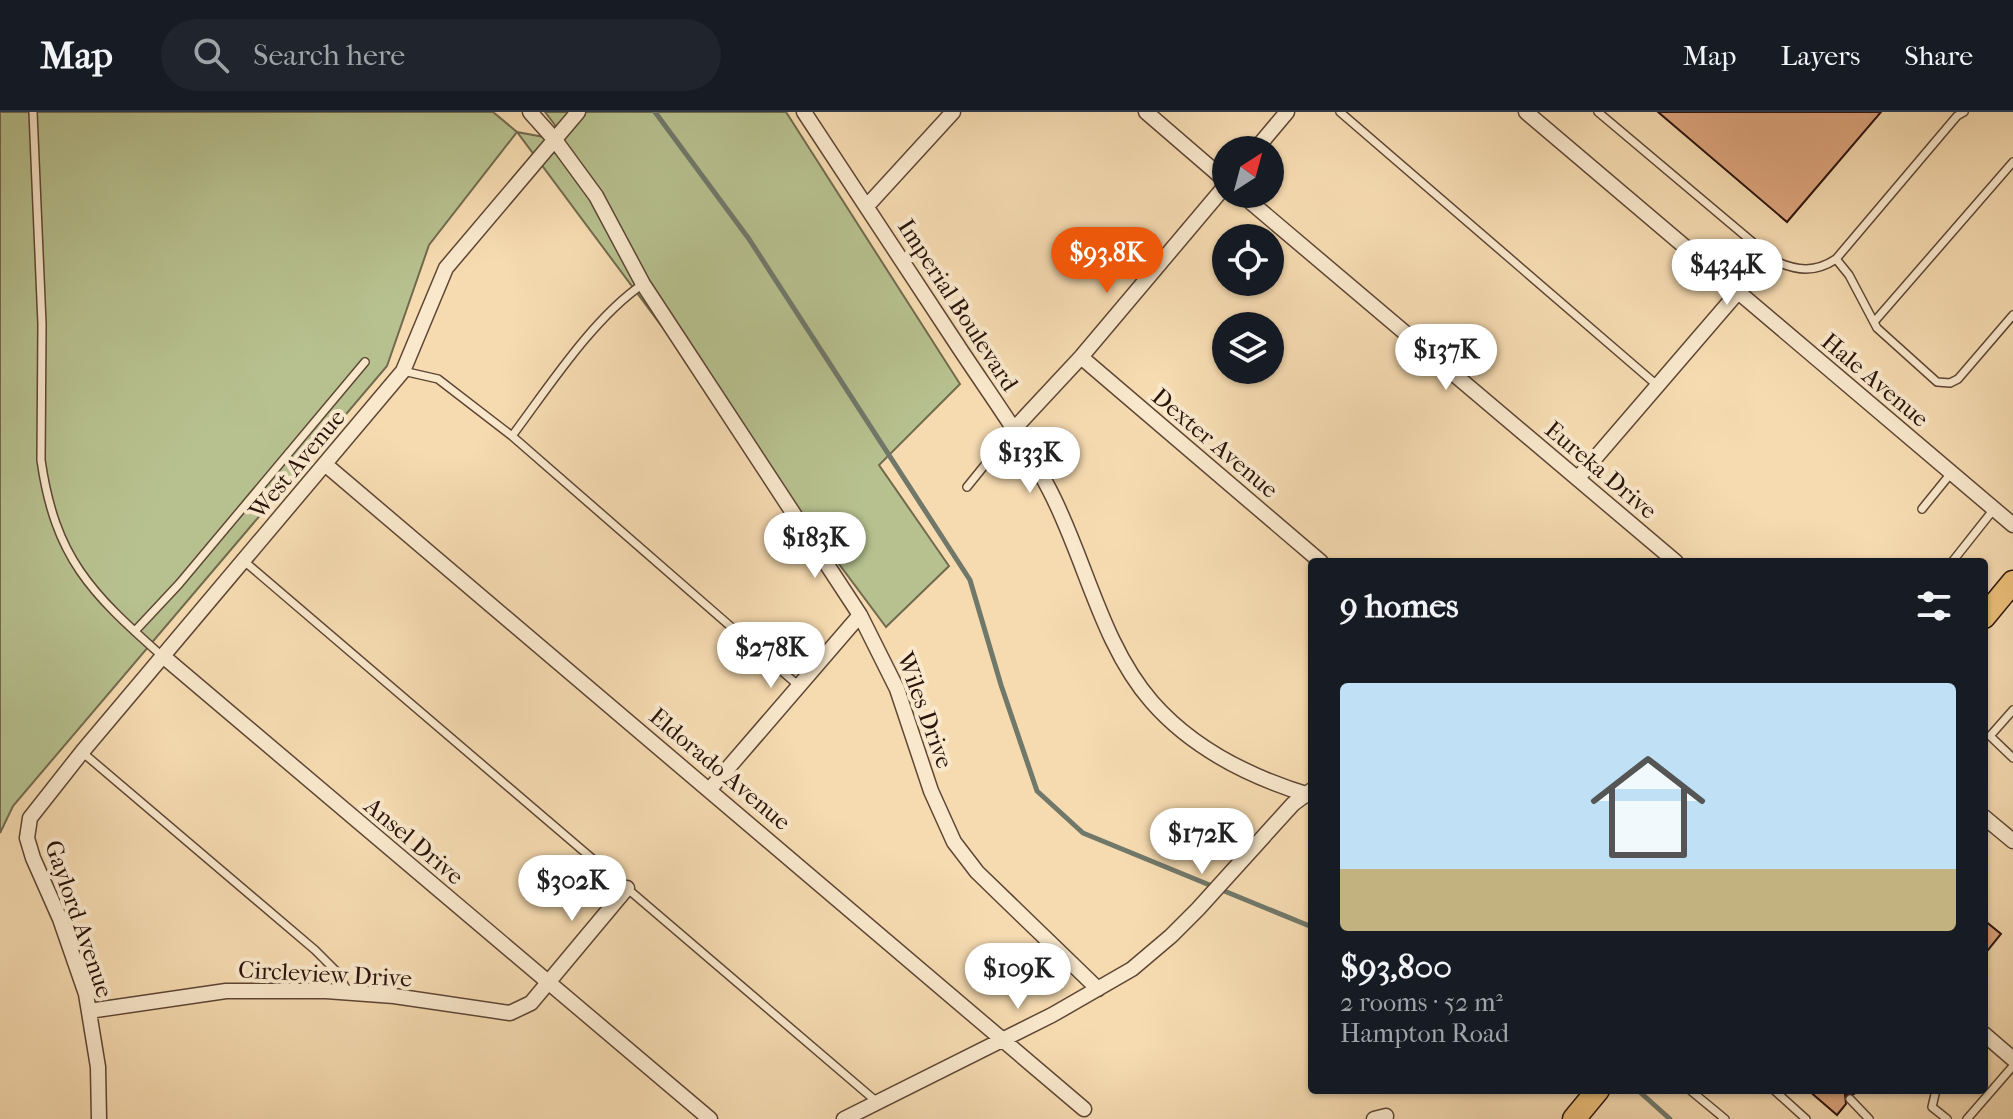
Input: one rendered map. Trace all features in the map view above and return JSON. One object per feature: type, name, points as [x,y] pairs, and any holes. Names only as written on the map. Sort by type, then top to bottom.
[{"type":"main road","points":[[1988,612],[2013,582]]},
{"type":"main road","points":[[1574,1119],[1595,1094]]},
{"type":"street","name":"Wiles Drive","points":[[530,112],[596,196],[643,284],[860,615],[897,689],[931,791],[954,842],[977,872],[1098,989]]},
{"type":"street","name":"West Avenue","points":[[27,830],[39,804],[403,371],[446,268],[578,112]]},
{"type":"street","name":"Imperial Boulevard","points":[[804,112],[1014,429],[1050,490],[1131,676],[1175,726],[1201,746],[1273,783],[1308,792]]},
{"type":"street","points":[[867,206],[953,112]]},
{"type":"street","points":[[1146,112],[1212,171]]},
{"type":"street","points":[[1267,136],[1287,112]]},
{"type":"street","name":"Hale Avenue","points":[[1526,112],[2013,525]]},
{"type":"street","points":[[1014,429],[1081,357],[1212,200]]},
{"type":"street","name":"Eureka Drive","points":[[1258,208],[1671,558]]},
{"type":"street","points":[[1578,478],[1738,292]]},
{"type":"street","name":"Dexter Avenue","points":[[1081,357],[1316,558]]},
{"type":"street","name":"Eldorado Avenue","points":[[326,465],[1084,1109]]},
{"type":"street","points":[[710,789],[860,615]]},
{"type":"street","name":"Ansel Drive","points":[[164,657],[710,1119]]},
{"type":"street","points":[[844,1119],[1098,989],[1146,958],[1198,909],[1293,804],[1308,794]]},
{"type":"street","points":[[1988,820],[2013,841]]},
{"type":"street","name":"Gaylord Avenue","points":[[27,830],[33,858],[60,919],[86,994],[98,1067],[99,1119]]},
{"type":"street","name":"Circleview Drive","points":[[89,1011],[226,991],[348,992],[510,1013],[531,1003],[627,888]]},
{"type":"street","points":[[1988,1037],[2013,1059]]},
{"type":"lane","points":[[33,112],[42,324],[41,460],[44,481],[63,544],[77,571],[98,596],[164,657]]},
{"type":"lane","points":[[1340,112],[1658,386]]},
{"type":"lane","points":[[1598,112],[1775,261],[1805,270],[1818,268],[1836,259],[1957,116],[1964,112]]},
{"type":"lane","points":[[1874,322],[2013,162]]},
{"type":"lane","points":[[1836,259],[1849,275],[1877,328],[1937,382],[1950,383],[1958,379],[2013,315]]},
{"type":"lane","points":[[512,436],[603,318],[643,284]]},
{"type":"lane","points":[[135,631],[179,584],[365,362]]},
{"type":"lane","points":[[403,371],[438,379],[512,436],[799,686]]},
{"type":"lane","points":[[967,487],[1014,429]]},
{"type":"lane","points":[[1922,509],[1952,472]]},
{"type":"lane","points":[[1955,558],[1994,509]]},
{"type":"lane","points":[[244,561],[877,1102]]},
{"type":"lane","points":[[2013,710],[1990,736],[2013,758]]},
{"type":"lane","points":[[82,752],[315,950],[337,972],[348,992]]},
{"type":"lane","points":[[1970,1116],[2013,1066]]},
{"type":"lane","points":[[1695,1094],[1725,1119]]},
{"type":"lane","points":[[1778,1094],[1806,1119]]},
{"type":"lane","points":[[1935,1094],[1932,1107],[1947,1119]]},
{"type":"lane","points":[[1850,1099],[1869,1119]]},
{"type":"green space","points":[[0,112],[493,112],[517,132],[429,245],[387,366],[13,806],[0,833]]},
{"type":"green space","points":[[545,112],[786,112],[960,384],[879,465],[949,566],[886,627],[517,132],[555,139],[555,125]]},
{"type":"building","points":[[1658,112],[1881,112],[1787,222]]},
{"type":"building","points":[[1988,923],[2001,934],[1988,950]]},
{"type":"building","points":[[1813,1094],[1854,1094],[1845,1095],[1846,1104],[1837,1115]]},
{"type":"waterway","points":[[655,112],[749,239],[970,580],[1037,791],[1083,833],[1308,925]]},
{"type":"waterway","points":[[1642,1094],[1670,1119]]}]
